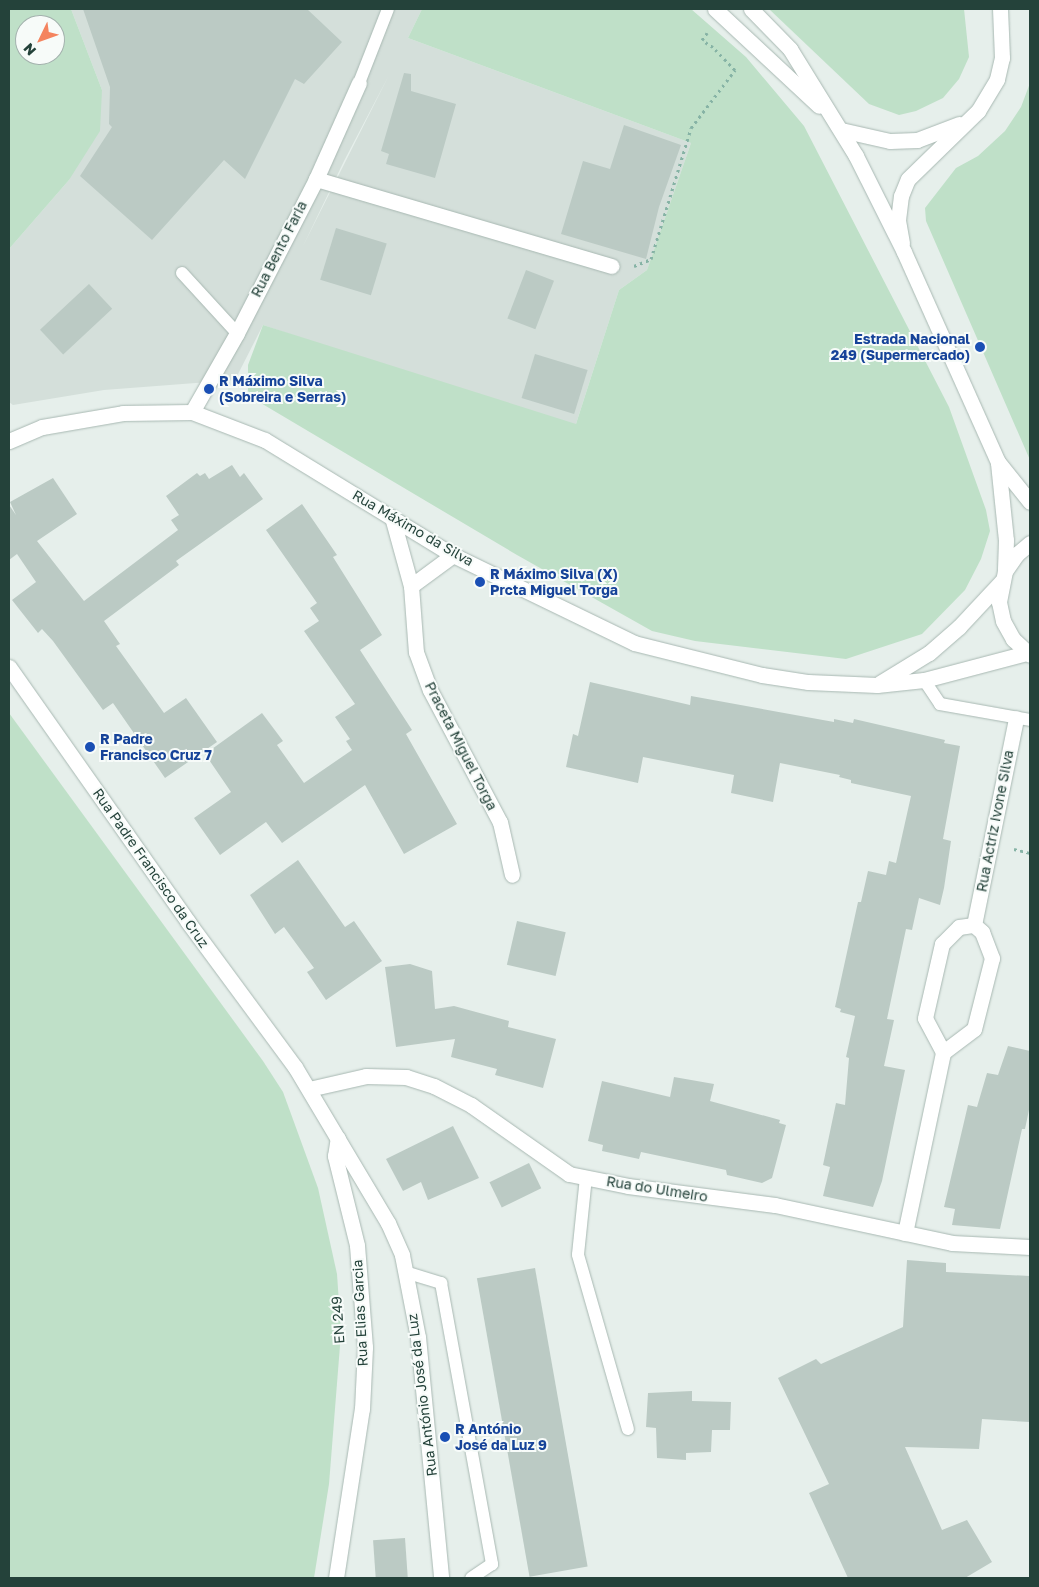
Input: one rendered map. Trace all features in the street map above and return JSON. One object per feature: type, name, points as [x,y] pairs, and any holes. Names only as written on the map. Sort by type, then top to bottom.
[{"type":"street","points":[[751,9],[790,49],[841,130],[870,181],[904,252],[998,462],[1030,502]]},
{"type":"street","points":[[904,252],[898,220],[901,196],[908,179],[978,111],[997,79],[1002,58],[1000,9]]},
{"type":"street","points":[[718,12],[830,115]]},
{"type":"street","name":"Rua Bento Faria","points":[[192,412],[237,333],[316,179],[359,83]]},
{"type":"street","points":[[841,130],[890,141],[917,140],[965,122]]},
{"type":"street","points":[[316,179],[611,266]]},
{"type":"street","name":"Rua Máximo da Silva","points":[[9,441],[42,427],[123,413],[192,412],[265,440],[453,555],[634,643],[762,675],[808,682],[877,685],[924,680],[1028,654]]},
{"type":"street","points":[[998,462],[1006,540],[999,602],[1003,621],[1012,639],[1028,654]]},
{"type":"street","name":"Praceta Miguel Torga","points":[[392,517],[411,586],[416,652],[430,690],[500,822],[512,876]]},
{"type":"street","points":[[877,685],[929,654],[959,627],[1003,577],[1017,554],[1030,543]]},
{"type":"street","points":[[411,586],[453,555]]},
{"type":"street","name":"Rua Padre Francisco da Cruz","points":[[9,667],[188,922],[309,1088]]},
{"type":"street","name":"Rua Actriz Ivone Silva","points":[[974,925],[1023,719]]},
{"type":"street","points":[[905,1233],[943,1052],[925,1018],[942,944],[959,927],[974,925],[982,932],[992,958],[974,1029],[943,1052]]},
{"type":"street","name":"Rua do Ulmeiro","points":[[309,1088],[366,1076],[406,1077],[434,1086],[471,1105],[569,1174],[628,1186],[775,1206],[952,1243],[1030,1247]]},
{"type":"street","name":"Rua António José da Luz","points":[[309,1088],[388,1223],[405,1272],[418,1338],[442,1578]]},
{"type":"street","name":"Rua Elias Garcia","points":[[336,1578],[362,1409],[365,1347],[357,1245],[335,1156],[338,1138]]},
{"type":"lane","points":[[359,83],[388,9]]},
{"type":"lane","points":[[182,273],[237,333]]},
{"type":"lane","points":[[924,680],[940,704],[1023,719]]},
{"type":"lane","points":[[586,1177],[578,1255],[628,1429]]},
{"type":"lane","points":[[405,1272],[441,1283],[492,1564],[471,1578]]},
{"type":"path","points":[[611,266],[640,266],[651,258],[691,128],[735,70],[713,47],[702,40],[718,12]]},
{"type":"shaded area","points":[[71,9],[422,9],[408,38],[691,143],[647,270],[619,290],[574,430],[263,325],[235,380],[104,390],[13,405],[9,402],[9,249],[69,180],[102,90]],"holes":[[[389,75],[303,246],[344,161]]]},
{"type":"green space","points":[[9,9],[71,9],[102,90],[100,131],[69,180],[9,249]]},
{"type":"green space","points":[[422,9],[691,9],[746,57],[804,126],[949,407],[986,510],[990,531],[981,559],[965,590],[922,634],[846,659],[695,641],[652,631],[517,555],[254,399],[248,391],[248,365],[263,325],[576,424],[619,290],[647,270],[691,143],[408,38]]},
{"type":"green space","points":[[769,9],[964,9],[969,57],[959,79],[943,98],[916,111],[899,115],[869,104]]},
{"type":"green space","points":[[1030,83],[1030,460],[926,221],[925,208],[956,168],[978,156],[1005,131],[1021,107]]},
{"type":"green space","points":[[9,713],[263,1061],[283,1092],[318,1188],[337,1274],[341,1333],[329,1484],[314,1578],[9,1578]]},
{"type":"building","points":[[83,9],[307,9],[342,42],[304,84],[295,79],[245,179],[224,160],[152,240],[80,176],[112,127],[109,124],[110,87]]},
{"type":"building","points":[[404,73],[411,74],[411,91],[456,104],[435,178],[386,164],[389,154],[381,151]]},
{"type":"building","points":[[624,125],[681,145],[659,207],[646,259],[561,234],[583,161],[610,169]]},
{"type":"building","points":[[336,228],[387,243],[371,295],[320,280]]},
{"type":"building","points":[[526,270],[554,281],[535,329],[507,319]]},
{"type":"building","points":[[89,284],[112,309],[63,355],[40,330]]},
{"type":"building","points":[[535,354],[588,370],[574,414],[522,398]]},
{"type":"building","points":[[232,465],[240,477],[244,473],[263,499],[176,561],[179,565],[104,621],[120,644],[116,646],[164,713],[186,698],[217,742],[165,778],[113,703],[103,710],[53,641],[42,629],[38,633],[12,600],[36,582],[17,554],[9,560],[9,505],[16,515],[10,502],[53,478],[77,514],[37,541],[84,601],[178,530],[171,520],[179,515],[166,496],[197,473],[200,476],[205,473],[209,479]]},
{"type":"building","points":[[302,504],[337,555],[333,557],[382,635],[360,650],[412,730],[406,734],[457,824],[404,854],[365,785],[282,843],[266,822],[220,855],[194,818],[231,792],[205,754],[262,713],[283,741],[277,745],[304,783],[352,750],[346,741],[350,739],[335,717],[355,704],[304,631],[319,621],[310,608],[317,603],[266,530]]},
{"type":"building","points":[[590,682],[690,705],[691,696],[834,722],[834,719],[853,723],[854,719],[945,740],[944,743],[960,746],[943,839],[951,841],[940,905],[919,898],[912,930],[906,929],[887,1019],[894,1020],[884,1066],[905,1070],[882,1181],[873,1207],[823,1196],[830,1167],[823,1165],[836,1103],[845,1105],[849,1058],[846,1057],[855,1016],[840,1012],[841,1009],[835,1007],[858,902],[861,902],[868,871],[886,875],[889,861],[896,863],[911,796],[851,783],[851,780],[839,777],[840,775],[780,763],[773,802],[731,793],[734,775],[643,757],[638,783],[566,767],[573,734],[578,736]]},
{"type":"building","points":[[298,860],[345,927],[354,921],[382,961],[326,1000],[307,972],[314,968],[284,927],[275,934],[250,895]]},
{"type":"building","points":[[517,921],[566,932],[556,976],[507,965]]},
{"type":"building","points":[[410,964],[432,971],[435,1009],[454,1006],[509,1021],[508,1027],[556,1039],[543,1088],[495,1075],[497,1069],[451,1057],[455,1039],[396,1047],[385,967]]},
{"type":"building","points":[[1008,1046],[1030,1051],[1030,1105],[1025,1129],[1022,1129],[1000,1229],[952,1225],[955,1209],[944,1207],[968,1105],[977,1107],[987,1073],[998,1075]]},
{"type":"building","points":[[674,1077],[714,1084],[710,1101],[780,1120],[779,1123],[786,1125],[772,1178],[762,1183],[727,1175],[726,1170],[641,1152],[639,1159],[602,1151],[603,1145],[588,1141],[602,1081],[670,1097]]},
{"type":"building","points":[[453,1126],[479,1178],[428,1200],[421,1182],[403,1191],[386,1159]]},
{"type":"building","points":[[529,1163],[541,1188],[502,1207],[489,1182]]},
{"type":"building","points":[[907,1260],[946,1263],[946,1272],[1030,1276],[1030,1422],[982,1419],[979,1449],[905,1447],[942,1530],[967,1520],[992,1562],[965,1578],[848,1578],[809,1493],[829,1484],[778,1378],[816,1359],[821,1364],[903,1327]]},
{"type":"building","points":[[535,1268],[588,1566],[530,1577],[477,1278]]},
{"type":"building","points":[[692,1391],[692,1401],[731,1402],[730,1430],[712,1430],[711,1452],[686,1453],[686,1460],[657,1458],[656,1428],[646,1427],[648,1393]]},
{"type":"building","points":[[405,1538],[408,1578],[376,1578],[373,1540]]},
{"type":"place","name":"Estrada Nacional 249 (Supermercado)","points":[[980,347]]},
{"type":"place","name":"R Máximo Silva (Sobreira e Serras)","points":[[209,389]]},
{"type":"place","name":"R Máximo Silva (X) Prcta Miguel Torga","points":[[480,582]]},
{"type":"place","name":"R Padre Francisco Cruz 7","points":[[90,747]]},
{"type":"place","name":"R António José da Luz 9","points":[[445,1437]]}]
